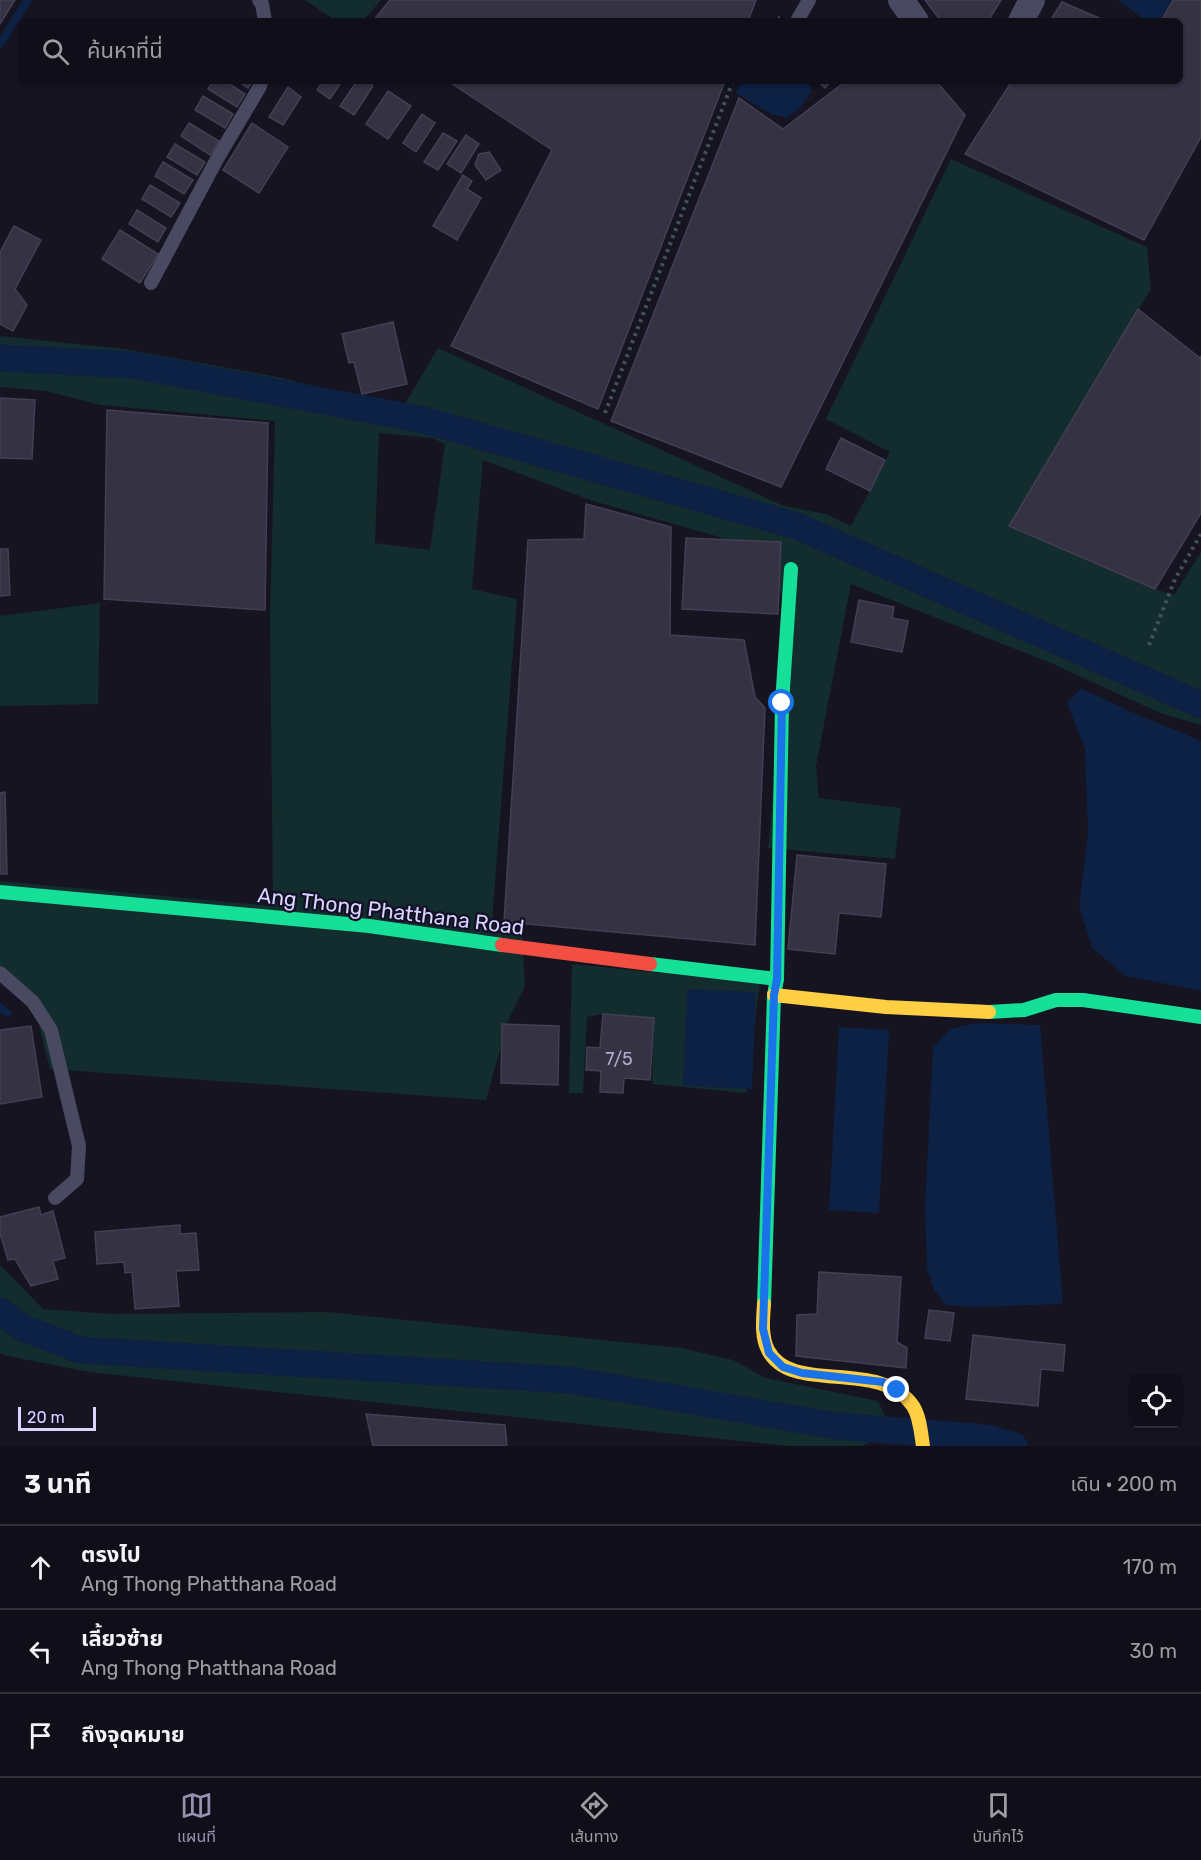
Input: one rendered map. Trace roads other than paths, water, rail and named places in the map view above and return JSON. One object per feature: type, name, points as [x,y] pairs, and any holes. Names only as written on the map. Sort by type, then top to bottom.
[{"type":"street","points":[[901,0],[914,18]]},
{"type":"street","points":[[1023,18],[1032,0]]},
{"type":"street","points":[[791,569],[782,703],[777,979],[774,995],[763,1329],[769,1353],[783,1367],[802,1373],[883,1382],[902,1392],[913,1406],[923,1446]]},
{"type":"street","name":"Ang Thong Phatthana Road","points":[[0,892],[369,926],[558,953],[777,979]]},
{"type":"street","points":[[774,995],[886,1007],[993,1012],[1024,1010],[1056,1000],[1083,1000],[1201,1017]]},
{"type":"lane","points":[[259,0],[264,18]]},
{"type":"lane","points":[[799,18],[809,0]]},
{"type":"lane","points":[[152,283],[217,159],[261,84]]},
{"type":"lane","points":[[0,973],[33,1002],[51,1030],[79,1146],[77,1179],[55,1198]]},
{"type":"water","points":[[1118,0],[1171,0],[1162,18],[1142,18]]},
{"type":"water","points":[[740,84],[808,84],[812,91],[799,109],[787,118],[771,114],[736,93]]},
{"type":"water","points":[[1081,688],[1201,741],[1201,991],[1126,976],[1092,948],[1079,906],[1088,832],[1085,749],[1067,703]]},
{"type":"water","points":[[687,989],[756,992],[752,1089],[683,1086]]},
{"type":"water","points":[[976,1023],[1040,1025],[1063,1304],[973,1307],[946,1305],[934,1290],[927,1268],[925,1206],[933,1048],[950,1029]]},
{"type":"water","points":[[839,1027],[889,1030],[879,1213],[829,1210]]},
{"type":"waterway","points":[[0,44],[28,0]]},
{"type":"waterway","points":[[0,358],[133,365],[424,420],[797,526],[1201,705]]},
{"type":"waterway","points":[[0,1007],[7,1013]]},
{"type":"waterway","points":[[0,1311],[21,1327],[80,1350],[570,1380],[837,1426],[987,1438],[1014,1446]]}]
